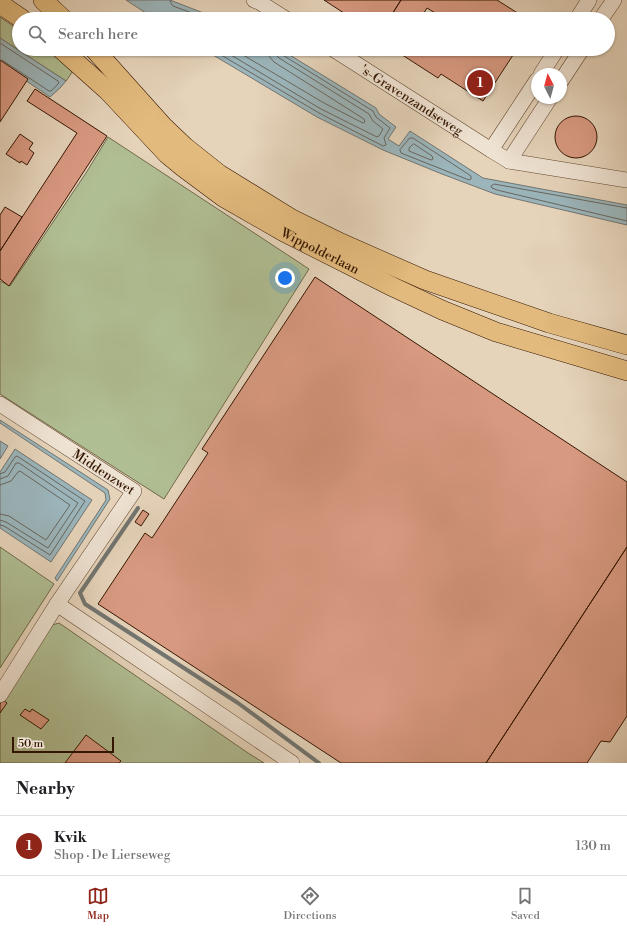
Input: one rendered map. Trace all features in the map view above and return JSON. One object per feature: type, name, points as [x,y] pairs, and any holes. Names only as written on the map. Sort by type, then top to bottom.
[{"type":"main road","points":[[43,0],[56,12]]},
{"type":"main road","points":[[0,4],[12,12]]},
{"type":"main road","name":"Wippolderlaan","points":[[69,56],[108,91],[167,154],[184,168],[224,197],[284,232],[392,287],[455,316],[503,334],[627,371]]},
{"type":"main road","name":"Wippolderlaan","points":[[100,56],[163,126],[185,147],[224,177],[292,219],[341,243],[425,280],[549,323],[627,345]]},
{"type":"street","points":[[581,12],[589,0]]},
{"type":"street","points":[[606,12],[614,0]]},
{"type":"street","points":[[257,1],[275,12]]},
{"type":"street","name":"'s-Gravenzandseweg","points":[[344,56],[509,161]]},
{"type":"street","points":[[545,68],[553,56]]},
{"type":"street","points":[[567,72],[577,56]]},
{"type":"street","points":[[491,150],[531,89]]},
{"type":"street","points":[[546,104],[509,161],[627,180]]},
{"type":"street","name":"Middenzwet","points":[[0,404],[134,491],[57,604],[0,695]]},
{"type":"street","points":[[57,604],[292,763]]},
{"type":"green space","points":[[0,17],[12,25],[12,46],[0,38]]},
{"type":"green space","points":[[28,56],[57,56],[75,68],[66,81]]},
{"type":"green space","points":[[108,137],[309,269],[164,499],[0,394],[0,281],[10,286],[86,173]]},
{"type":"green space","points":[[0,547],[54,584],[0,668]]},
{"type":"green space","points":[[59,623],[264,763],[120,763],[86,739],[69,763],[0,763],[0,700],[49,626]]},
{"type":"water","points":[[126,0],[170,0],[201,12],[144,12]]},
{"type":"water","points":[[0,38],[12,46],[12,56],[28,56],[66,81],[50,97],[0,63]]},
{"type":"water","points":[[215,56],[291,56],[376,108],[379,114],[396,127],[388,139],[399,146],[410,131],[483,178],[627,205],[627,225],[495,194],[383,150],[317,117]]},
{"type":"water","points":[[0,420],[108,490],[110,499],[57,581],[55,578],[106,500],[105,493],[0,423]]},
{"type":"water","points":[[0,441],[8,446],[0,459]]},
{"type":"water","points":[[15,449],[92,500],[51,562],[0,528],[0,472]]},
{"type":"building","points":[[324,0],[401,0],[393,12],[342,12]]},
{"type":"building","points":[[401,0],[497,0],[516,12],[434,12],[427,8],[424,12],[393,12]]},
{"type":"building","points":[[404,56],[512,56],[483,101],[441,74],[438,78]]},
{"type":"building","points":[[0,60],[28,79],[0,122]]},
{"type":"building","points":[[35,89],[107,136],[9,286],[0,279],[0,251],[77,133],[27,101]]},
{"type":"building","points":[[576,116],[584,118],[593,126],[597,137],[595,145],[587,154],[576,158],[568,156],[559,148],[555,137],[557,129],[565,120]]},
{"type":"building","points":[[20,134],[33,143],[29,149],[34,153],[27,165],[21,161],[20,163],[6,154]]},
{"type":"building","points":[[5,207],[22,217],[0,251],[0,215]]},
{"type":"building","points":[[315,277],[627,482],[627,547],[486,763],[341,763],[98,604],[145,533],[152,538],[208,453],[202,449]]},
{"type":"building","points":[[143,510],[149,514],[141,526],[135,522]]},
{"type":"building","points":[[627,547],[627,716],[610,742],[601,741],[587,763],[486,763]]},
{"type":"building","points":[[3,700],[7,703],[0,713],[0,704]]},
{"type":"building","points":[[25,709],[30,712],[32,709],[49,720],[41,729],[20,715]]},
{"type":"building","points":[[86,735],[121,761],[119,763],[65,763]]},
{"type":"waterway","points":[[138,508],[80,593],[85,604],[238,703],[319,763]]},
{"type":"place","name":"Kvik","points":[[480,83]]}]
